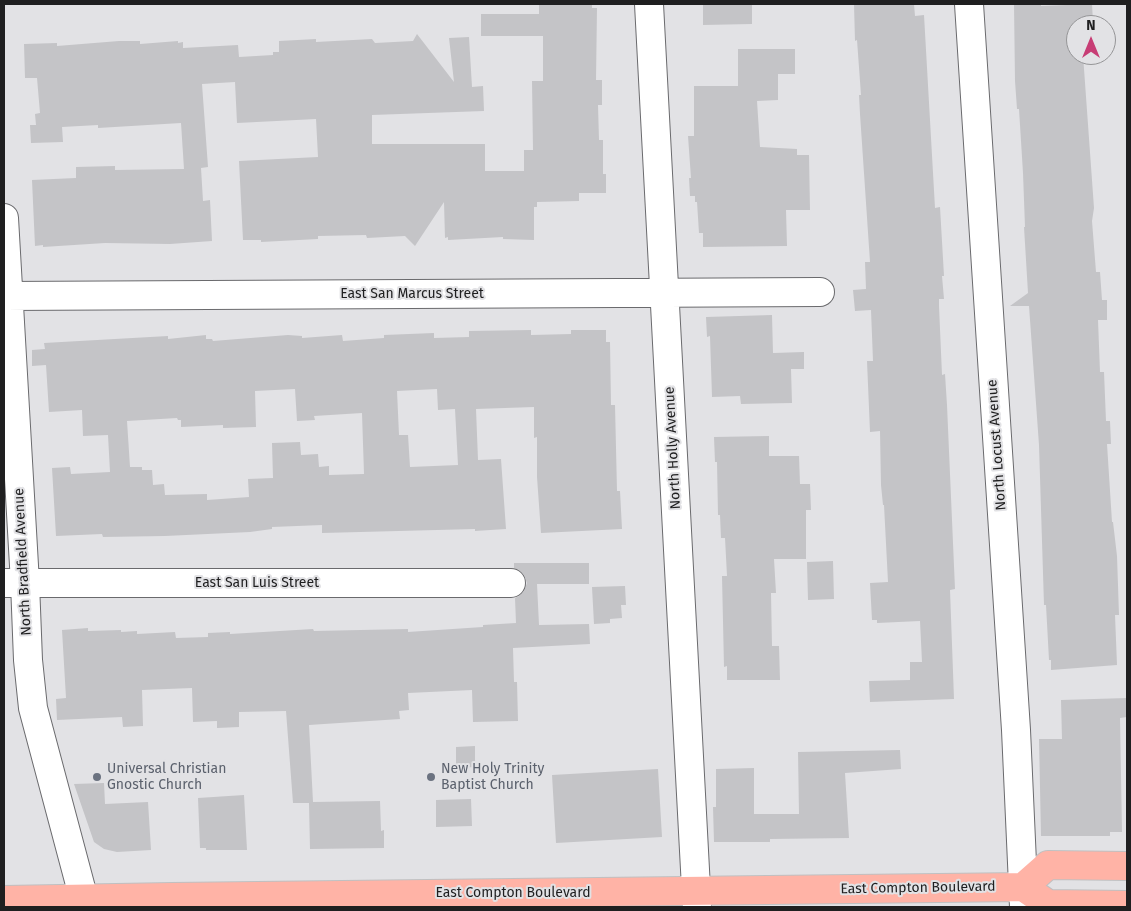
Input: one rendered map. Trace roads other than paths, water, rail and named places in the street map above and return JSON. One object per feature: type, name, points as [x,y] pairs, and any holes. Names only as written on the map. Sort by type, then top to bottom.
[{"type":"main road","points":[[1127,866],[1048,865],[1024,897],[1048,904],[1127,906]]},
{"type":"main road","name":"East Compton Boulevard","points":[[4,900],[85,903],[1024,897]]},
{"type":"street","name":"North Holly Avenue","points":[[649,4],[697,899]]},
{"type":"street","name":"North Locust Avenue","points":[[969,4],[1016,730],[1024,897]]},
{"type":"street","name":"North Bradfield Avenue","points":[[4,218],[14,583],[28,660],[33,708],[85,903]]},
{"type":"street","name":"East San Marcus Street","points":[[6,296],[820,292]]},
{"type":"street","name":"East San Luis Street","points":[[14,583],[511,583]]},
{"type":"place","name":"Universal Christian Gnostic Church","points":[[97,777]]},
{"type":"place","name":"New Holy Trinity Baptist Church","points":[[431,777]]}]
